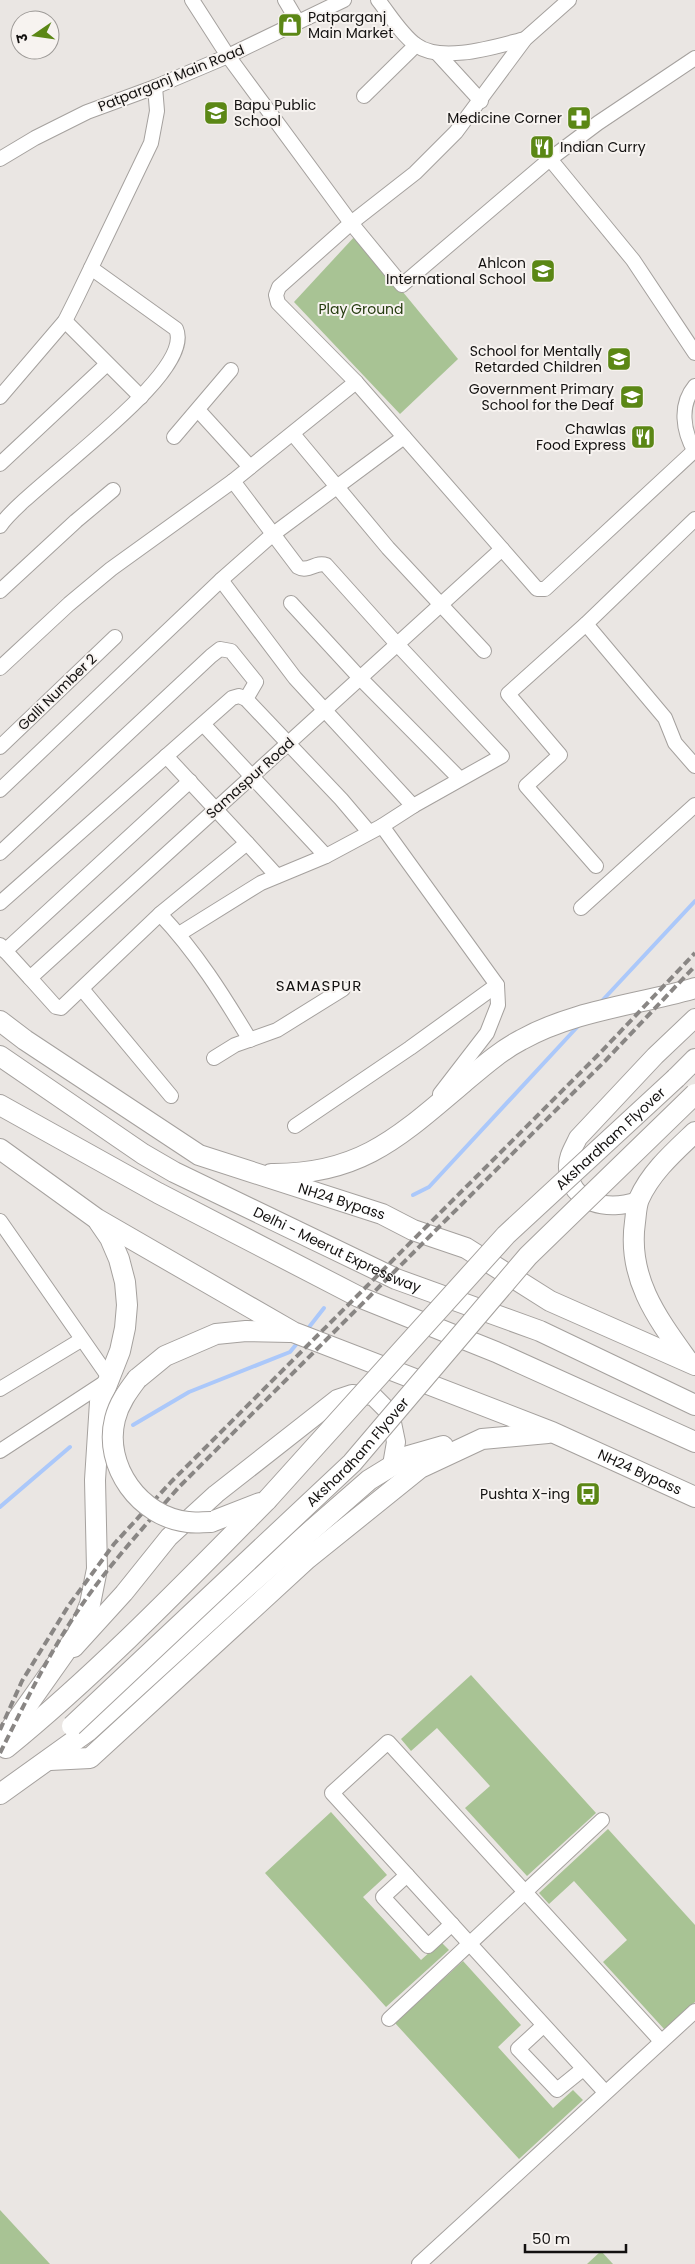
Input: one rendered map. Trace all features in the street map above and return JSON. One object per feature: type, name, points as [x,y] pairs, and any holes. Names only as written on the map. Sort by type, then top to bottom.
[{"type":"highway","points":[[239,1170],[266,1174],[294,1174],[339,1166],[374,1152],[398,1138],[496,1055],[550,1025],[582,1014],[656,999],[695,988]]},
{"type":"highway","name":"NH24 Bypass","points":[[0,1021],[25,1040],[199,1156],[382,1214],[413,1230],[466,1248],[550,1301],[691,1363]]},
{"type":"highway","name":"Delhi - Meerut Expressway","points":[[0,1056],[143,1154],[174,1172],[396,1278],[540,1331],[695,1405]]},
{"type":"highway","name":"Akshardham Flyover","points":[[0,1753],[59,1705],[146,1622],[267,1500],[506,1235],[695,1059]]},
{"type":"highway","name":"Akshardham Flyover","points":[[0,1790],[72,1726],[352,1463],[528,1256],[695,1094]]},
{"type":"highway","points":[[0,1105],[158,1193],[359,1297],[496,1352],[695,1442]]},
{"type":"highway","points":[[691,1363],[650,1304],[636,1266],[633,1234],[638,1201],[649,1180],[695,1132]]},
{"type":"highway","name":"NH24 Bypass","points":[[0,1149],[97,1219],[293,1332],[552,1432],[691,1494]]},
{"type":"highway","points":[[0,1744],[77,1635],[90,1604],[97,1569],[95,1480],[100,1402],[110,1379],[126,1328],[127,1305],[125,1282],[119,1260],[110,1238],[97,1219]]},
{"type":"highway","points":[[267,1500],[211,1522],[188,1522],[165,1516],[145,1504],[128,1487],[116,1458],[113,1443],[115,1420],[123,1398],[137,1379],[165,1356],[216,1334],[246,1331],[293,1332]]},
{"type":"highway","points":[[0,1794],[88,1731],[234,1598],[369,1480],[408,1456],[440,1446],[482,1439],[552,1432]]},
{"type":"highway","points":[[50,1760],[90,1758],[307,1559],[420,1468],[482,1439]]},
{"type":"main road","points":[[638,1201],[625,1206],[611,1207],[586,1199],[575,1190],[571,1180],[568,1168],[570,1155],[578,1138],[655,1056],[695,1018]]},
{"type":"main road","points":[[50,1674],[124,1593],[169,1537],[216,1494],[337,1399],[352,1394],[373,1396],[390,1413],[396,1442],[392,1465]]},
{"type":"street","points":[[192,0],[228,56],[352,223],[402,284],[550,159],[598,123],[695,58]]},
{"type":"street","points":[[285,0],[298,22]]},
{"type":"street","name":"Patparganj Main Road","points":[[0,159],[35,138],[87,112],[155,87],[228,56],[344,0]]},
{"type":"street","points":[[378,0],[416,45],[437,53],[462,53],[526,39]]},
{"type":"street","points":[[569,0],[526,39],[456,132],[415,173],[352,223],[278,287],[276,295],[278,303],[356,382],[537,589],[544,589],[694,451],[684,423],[685,400],[695,386]]},
{"type":"street","points":[[364,96],[416,45]]},
{"type":"street","points":[[437,53],[481,101]]},
{"type":"street","points":[[0,397],[64,321],[91,268],[151,143],[157,111],[155,87]]},
{"type":"street","points":[[550,159],[633,260],[695,353]]},
{"type":"street","points":[[0,526],[47,480],[125,414],[159,375],[178,346],[180,336],[176,329],[91,268]]},
{"type":"street","points":[[64,321],[141,397]]},
{"type":"street","points":[[0,464],[107,364]]},
{"type":"street","points":[[174,437],[232,370]]},
{"type":"street","points":[[0,668],[69,604],[111,569],[233,481],[356,382]]},
{"type":"street","points":[[198,410],[250,467]]},
{"type":"street","points":[[293,434],[337,488],[484,651]]},
{"type":"street","points":[[0,790],[221,580],[272,535],[404,437]]},
{"type":"street","points":[[179,934],[244,892],[326,856],[382,826],[460,778],[502,756],[326,566],[318,564],[302,569],[272,535],[233,481]]},
{"type":"street","points":[[0,591],[76,520],[113,490]]},
{"type":"street","points":[[596,866],[526,786],[560,755],[508,694],[586,624],[695,519]]},
{"type":"street","name":"Samaspur Road","points":[[30,978],[502,549]]},
{"type":"street","points":[[221,580],[285,665],[413,806]]},
{"type":"street","points":[[291,603],[360,678],[460,778]]},
{"type":"street","points":[[586,624],[664,718],[675,743],[695,766]]},
{"type":"street","name":"Galli Number 2","points":[[0,747],[115,637]]},
{"type":"street","points":[[0,853],[211,656],[220,650],[231,651],[256,682],[246,698]]},
{"type":"street","points":[[0,903],[232,698],[239,696],[246,698],[341,799],[369,832]]},
{"type":"street","points":[[203,724],[326,856]]},
{"type":"street","points":[[166,756],[277,876]]},
{"type":"street","points":[[190,781],[3,948],[56,1007],[60,1008],[160,914],[247,843]]},
{"type":"street","points":[[581,908],[695,805]]},
{"type":"street","points":[[382,826],[497,985],[498,1005],[487,1033],[420,1120]]},
{"type":"street","points":[[160,914],[179,934],[207,971],[250,1040]]},
{"type":"street","points":[[295,1126],[410,1048],[497,985]]},
{"type":"street","points":[[82,989],[171,1096]]},
{"type":"street","points":[[214,1058],[225,1049],[277,1030],[343,989]]},
{"type":"street","points":[[0,1221],[81,1340],[110,1379],[0,1451]]},
{"type":"street","points":[[0,1389],[81,1340]]},
{"type":"street","points":[[605,2092],[471,1943],[332,1793],[388,1742],[660,2041]]},
{"type":"street","points":[[389,2019],[602,1820]]},
{"type":"street","points":[[407,1875],[383,1898],[428,1946],[452,1924]]},
{"type":"street","points":[[419,2264],[660,2041],[695,2011]]},
{"type":"street","points":[[544,2026],[518,2049],[557,2090],[583,2069]]},
{"type":"green space","name":"Play Ground","points":[[356,235],[458,359],[400,414],[294,302]]},
{"type":"green space","points":[[471,1675],[596,1813],[527,1876],[465,1808],[490,1786],[437,1728],[411,1751],[401,1739]]},
{"type":"green space","points":[[331,1812],[387,1875],[363,1897],[421,1960],[441,1942],[449,1950],[386,2007],[265,1873]]},
{"type":"green space","points":[[608,1829],[695,1925],[695,2002],[665,2030],[603,1962],[627,1940],[574,1881],[549,1904],[539,1893]]},
{"type":"green space","points":[[463,1961],[521,2025],[498,2047],[553,2108],[573,2090],[583,2100],[519,2159],[395,2023]]},
{"type":"green space","points":[[0,2210],[50,2264],[0,2264]]},
{"type":"green space","points":[[601,2251],[613,2264],[587,2264]]},
{"type":"waterway","points":[[600,1003],[695,901]]},
{"type":"waterway","points":[[413,1195],[429,1187],[580,1024]]},
{"type":"waterway","points":[[306,1331],[324,1308]]},
{"type":"waterway","points":[[133,1425],[189,1392],[290,1352],[299,1341]]},
{"type":"waterway","points":[[0,1507],[70,1447]]},
{"type":"railway","points":[[0,1730],[22,1681],[69,1605],[114,1544],[171,1482],[601,1052],[695,953]]},
{"type":"railway","points":[[0,1753],[46,1664],[77,1612],[113,1563],[179,1487],[606,1060],[695,966]]},
{"type":"place","name":"Patparganj Main Market","points":[[290,25]]},
{"type":"place","name":"Bapu Public School","points":[[216,113]]},
{"type":"place","name":"Medicine Corner","points":[[579,118]]},
{"type":"place","name":"Indian Curry","points":[[542,147]]},
{"type":"place","name":"Ahlcon International School","points":[[543,271]]},
{"type":"place","name":"School for Mentally Retarded Children","points":[[619,359]]},
{"type":"place","name":"Government Primary School for the Deaf","points":[[632,397]]},
{"type":"place","name":"Chawlas Food Express","points":[[643,437]]},
{"type":"place","name":"Pushta X-ing","points":[[588,1494]]},
{"type":"district","name":"SAMASPUR","points":[[319,985]]}]
